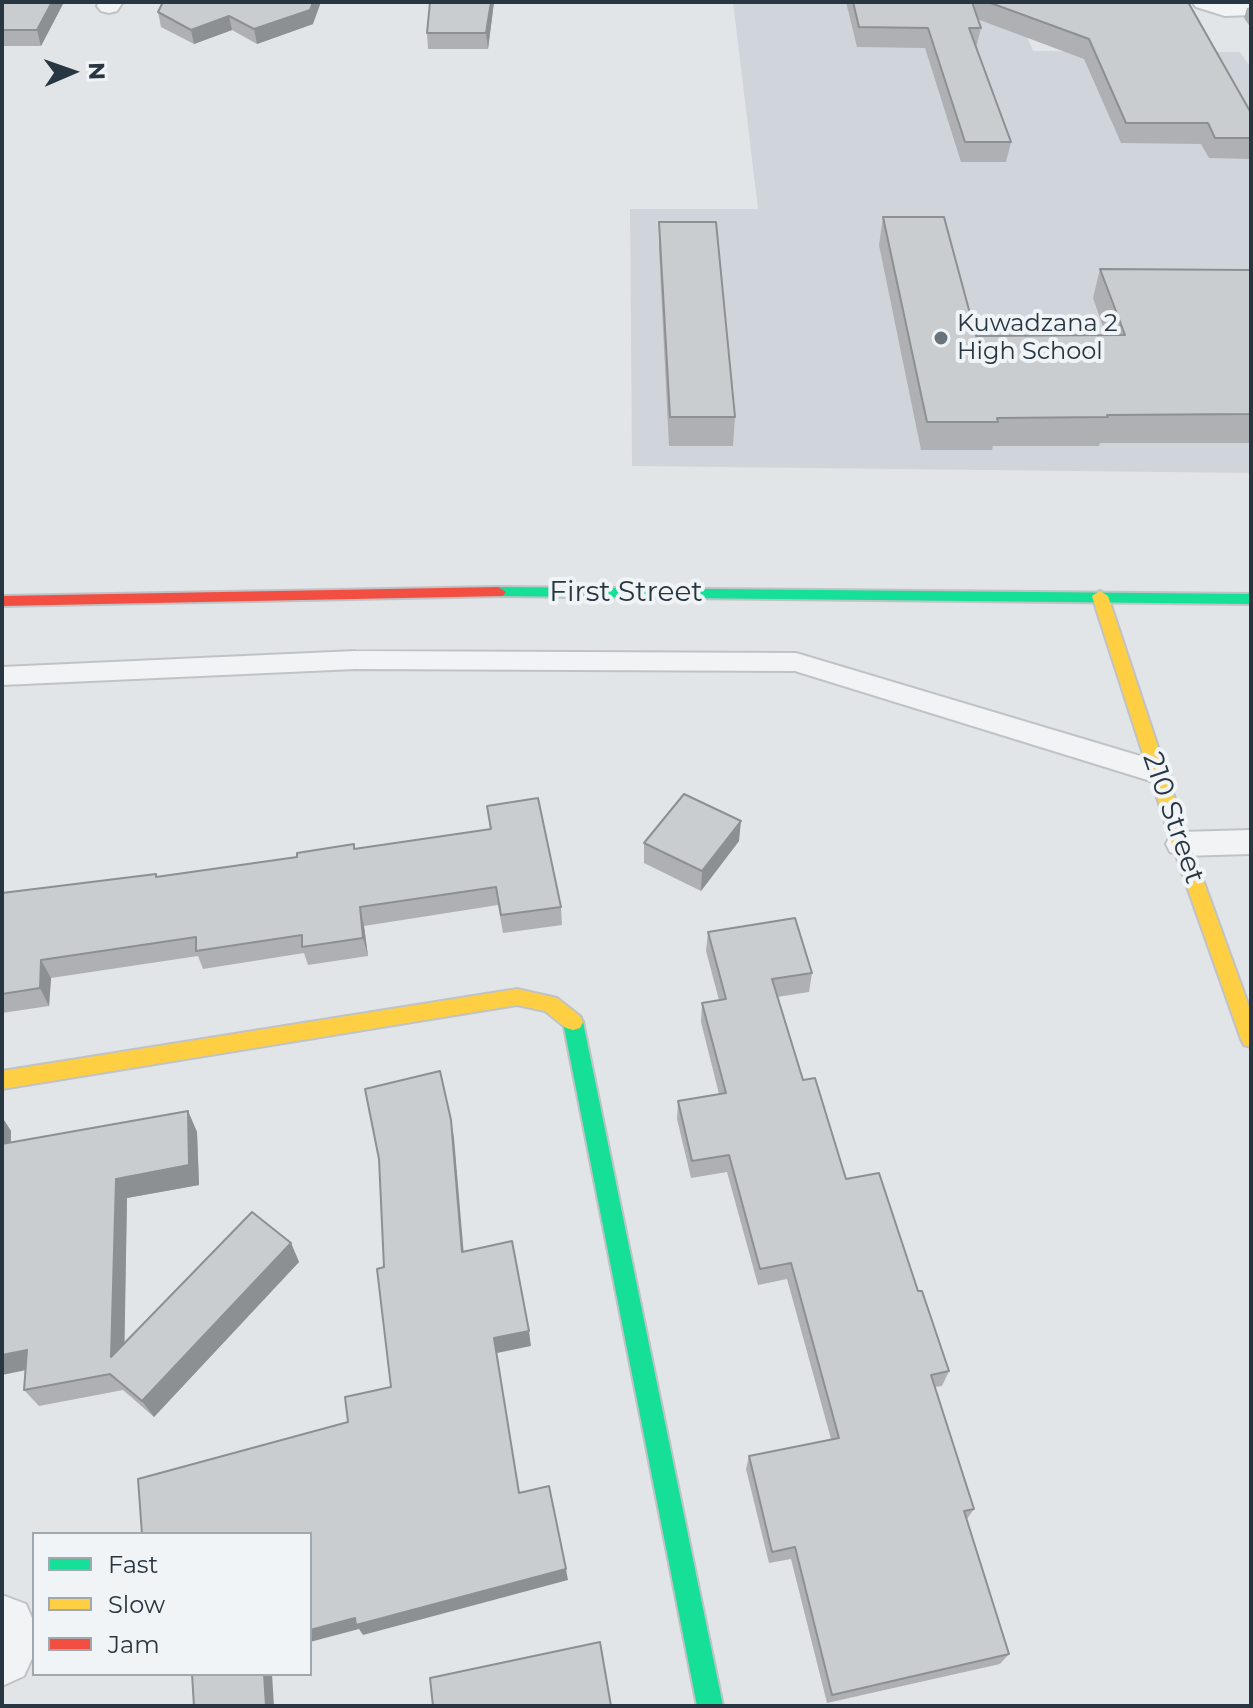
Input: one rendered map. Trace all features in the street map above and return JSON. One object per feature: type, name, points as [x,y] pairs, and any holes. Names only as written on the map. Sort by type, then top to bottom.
[{"type":"street","points":[[1204,2],[1225,9],[1251,8]]},
{"type":"street","name":"First Street","points":[[2,601],[419,591],[1251,599]]},
{"type":"street","name":"210 Street","points":[[1100,596],[1181,844],[1251,1039]]},
{"type":"street","points":[[2,1080],[517,997],[550,1004],[574,1023],[710,1706]]},
{"type":"lane","points":[[2,676],[355,660],[796,662],[1157,772]]},
{"type":"lane","points":[[1181,844],[1251,842]]},
{"type":"shaded area","name":"Kuwadzana 2 High School","points":[[733,2],[1013,2],[1033,51],[1240,52],[1251,68],[1251,473],[632,466],[630,209],[758,209]]},
{"type":"building","points":[[2,2],[52,2],[37,30],[2,30]]},
{"type":"building","points":[[163,2],[313,2],[310,10],[254,29],[229,16],[191,30],[158,12]]},
{"type":"building","points":[[430,2],[491,2],[486,33],[427,33]]},
{"type":"building","points":[[853,2],[972,2],[981,28],[969,28],[1011,142],[965,142],[928,28],[859,27]]},
{"type":"building","points":[[988,2],[1188,2],[1251,113],[1251,138],[1215,138],[1208,123],[1126,123],[1089,39]]},
{"type":"building","points":[[883,217],[944,217],[976,336],[1125,335],[1100,269],[1251,270],[1251,414],[1107,415],[997,418],[998,422],[927,422]]},
{"type":"building","points":[[659,222],[716,222],[735,417],[670,417]]},
{"type":"building","points":[[684,794],[741,821],[702,871],[644,843]]},
{"type":"building","points":[[538,798],[561,907],[501,915],[496,887],[360,907],[363,938],[302,947],[302,935],[196,951],[196,937],[41,960],[40,988],[2,994],[2,893],[156,874],[156,877],[297,857],[297,853],[354,844],[354,849],[491,829],[487,806]]},
{"type":"building","points":[[795,918],[812,973],[772,979],[803,1080],[815,1078],[846,1179],[879,1173],[918,1291],[922,1291],[949,1371],[931,1375],[974,1509],[964,1511],[1009,1654],[832,1695],[795,1547],[772,1552],[749,1456],[839,1438],[791,1263],[760,1269],[729,1155],[692,1161],[678,1101],[726,1093],[702,1003],[726,999],[708,932]]},
{"type":"building","points":[[440,1071],[451,1120],[462,1252],[512,1241],[529,1331],[494,1338],[519,1493],[549,1486],[566,1569],[356,1625],[355,1618],[312,1629],[312,1532],[142,1532],[138,1479],[348,1422],[345,1397],[391,1387],[377,1269],[384,1267],[379,1159],[365,1089]]},
{"type":"building","points":[[188,1111],[189,1165],[116,1179],[111,1357],[252,1212],[291,1243],[142,1401],[110,1374],[24,1390],[27,1350],[2,1355],[2,1144]]},
{"type":"building","points":[[600,1642],[611,1706],[433,1706],[430,1678]]},
{"type":"building","points":[[192,1676],[264,1676],[266,1706],[194,1706]]},
{"type":"traffic: fast","points":[[498,592],[1251,599]]},
{"type":"traffic: fast","points":[[573,1022],[710,1706]]},
{"type":"traffic: slow","points":[[1100,596],[1181,844],[1251,1039]]},
{"type":"traffic: slow","points":[[2,1080],[517,997],[550,1004],[573,1022]]},
{"type":"traffic: jam","points":[[2,601],[498,592]]},
{"type":"place","name":"Kuwadzana 2 High School","points":[[941,338]]}]
